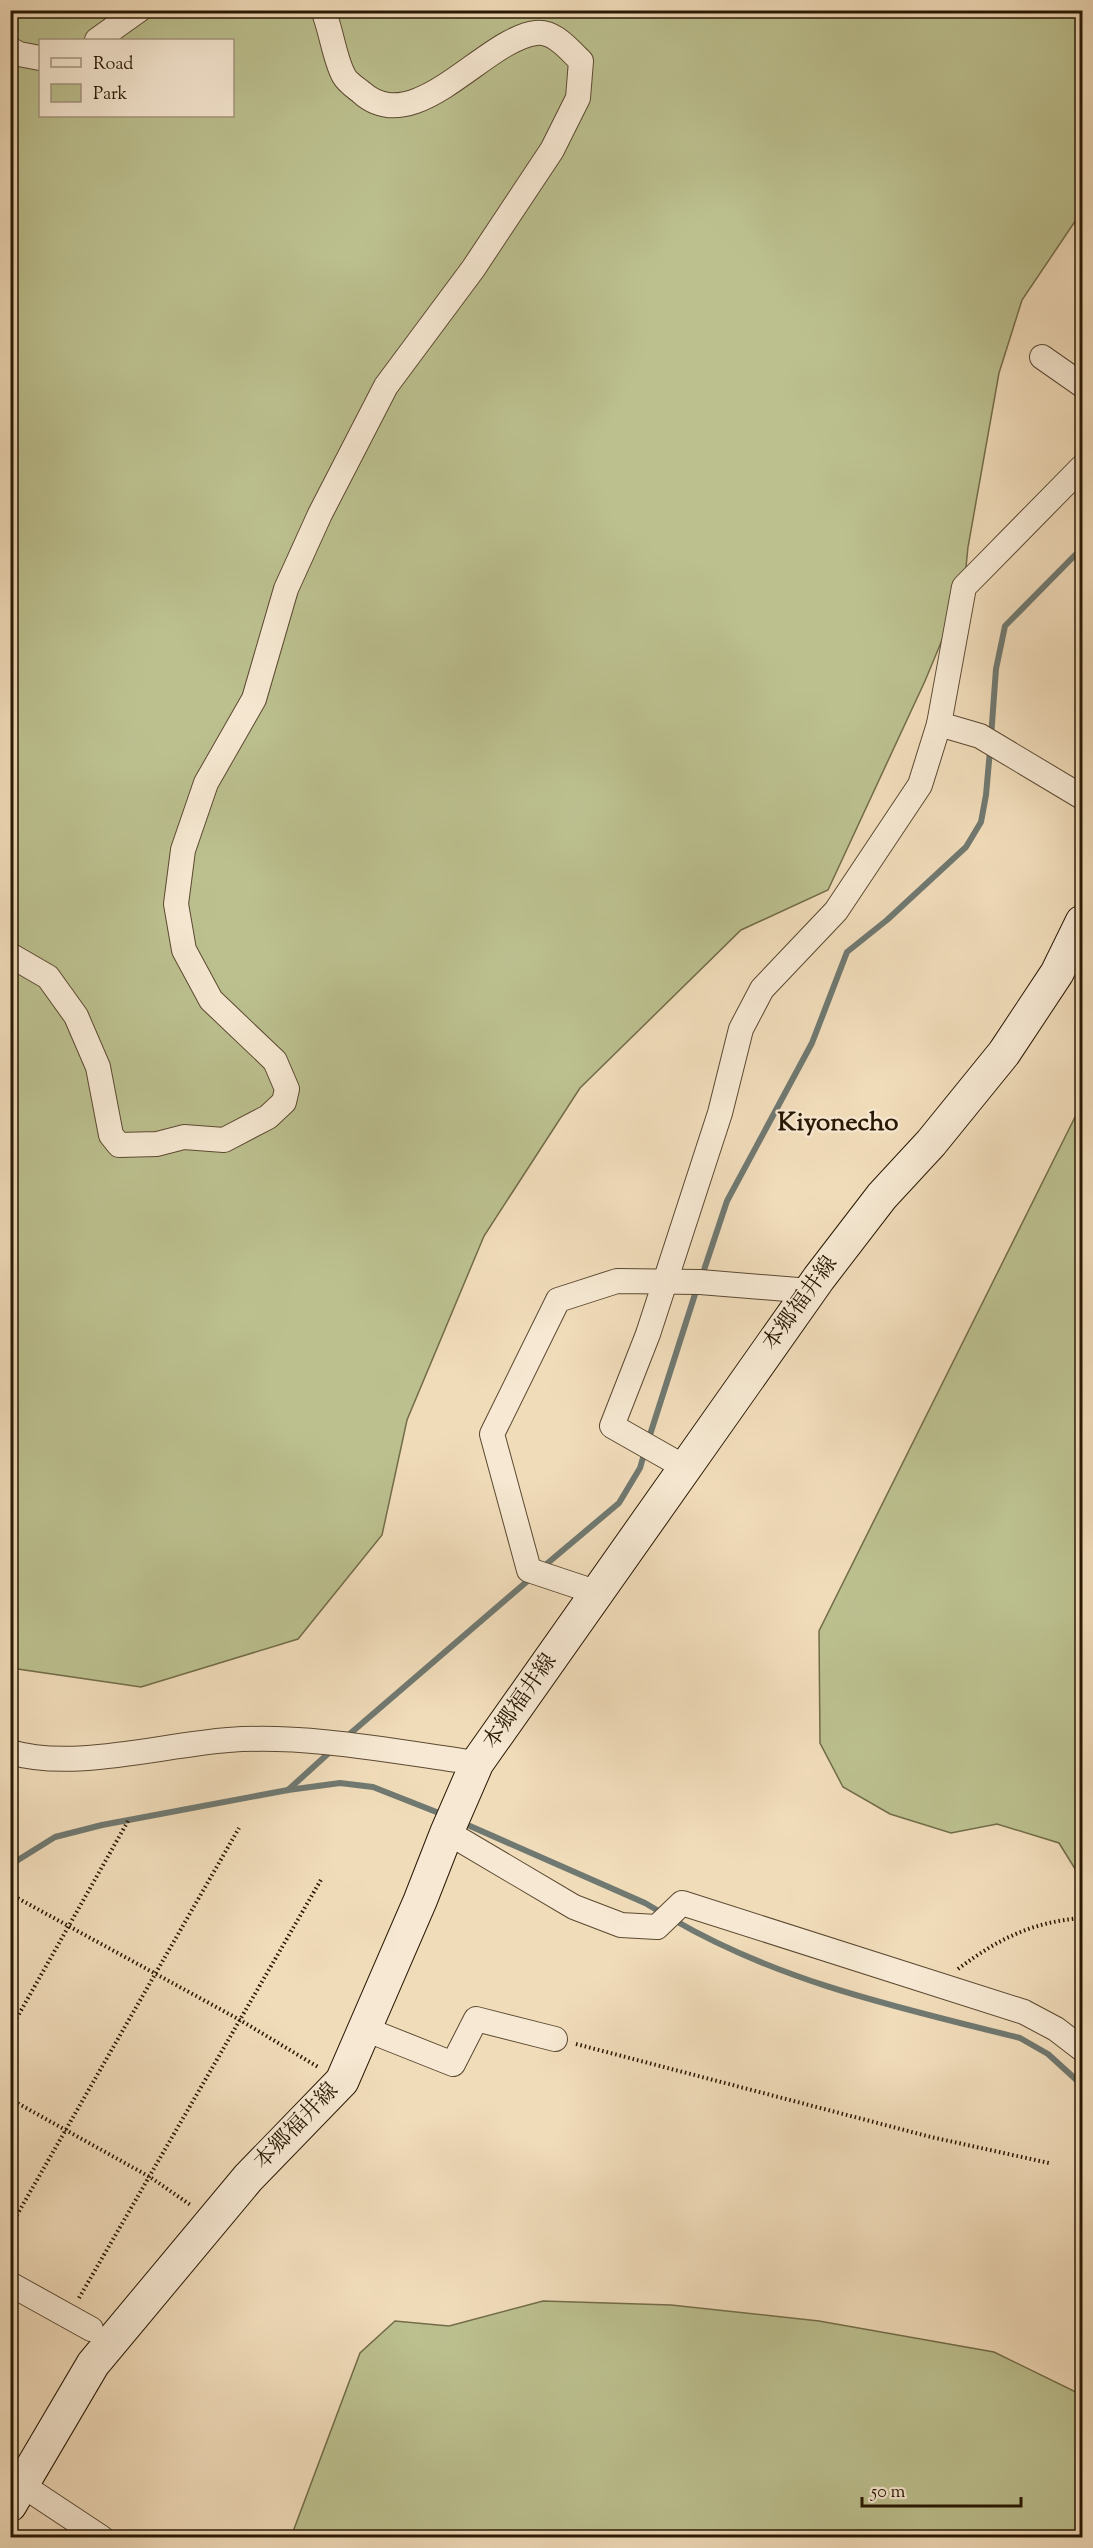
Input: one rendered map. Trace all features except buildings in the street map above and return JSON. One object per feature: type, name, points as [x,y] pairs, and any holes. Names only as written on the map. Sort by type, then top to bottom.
[{"type":"main road","name":"本郷福井線","points":[[15,2489],[93,2364],[248,2178],[342,2081],[477,1763],[810,1291],[882,1196],[931,1143],[1004,1053],[1057,973],[1083,922]]},
{"type":"street","points":[[98,39],[139,10]]},
{"type":"street","points":[[10,955],[48,978],[76,1016],[98,1067],[111,1135],[120,1145],[157,1144],[184,1137],[224,1140],[268,1117],[284,1102],[287,1089],[275,1061],[211,1000],[184,950],[176,904],[183,850],[206,783],[254,699],[286,589],[320,514],[386,386],[473,268],[552,150],[578,98],[581,61],[559,39],[538,33],[513,40],[445,87],[400,106],[368,99],[344,77],[323,10]]},
{"type":"street","points":[[10,49],[19,54],[39,58]]},
{"type":"street","points":[[1041,357],[1083,386]]},
{"type":"street","points":[[686,1468],[612,1426],[648,1334],[720,1113],[741,1029],[762,989],[836,911],[920,785],[939,724],[964,587],[1083,467]]},
{"type":"street","points":[[939,724],[980,736],[1083,797]]},
{"type":"street","points":[[598,1593],[529,1570],[492,1434],[558,1300],[617,1281],[700,1282],[810,1291]]},
{"type":"street","points":[[10,1752],[32,1759],[88,1757],[229,1740],[302,1741],[477,1763]]},
{"type":"street","points":[[447,1832],[574,1907],[621,1924],[657,1927],[682,1904],[1024,2012],[1056,2028],[1083,2049]]},
{"type":"street","points":[[365,2029],[453,2064],[476,2019],[555,2039]]},
{"type":"street","points":[[10,2284],[91,2329]]},
{"type":"street","points":[[15,2489],[102,2538]]},
{"type":"path","points":[[10,2030],[128,1821]]},
{"type":"path","points":[[10,2227],[239,1828]]},
{"type":"path","points":[[69,2317],[322,1878]]},
{"type":"path","points":[[10,1894],[240,2020],[342,2081]]},
{"type":"path","points":[[939,1984],[980,1953],[1015,1932],[1056,1920],[1083,1918]]},
{"type":"path","points":[[555,2039],[931,2137],[1049,2163]]},
{"type":"path","points":[[10,2099],[150,2177],[213,2220]]},
{"type":"green space","points":[[11,11],[1082,11],[1082,211],[1022,300],[999,373],[968,547],[964,587],[925,681],[828,890],[741,930],[580,1088],[484,1236],[407,1420],[382,1535],[298,1639],[141,1687],[11,1668]]},
{"type":"green space","points":[[1082,1103],[1082,1880],[1059,1843],[997,1824],[951,1833],[890,1814],[843,1787],[820,1743],[819,1631]]},
{"type":"green space","points":[[1082,1895],[1082,2003],[1076,1984]]},
{"type":"green space","points":[[543,2301],[671,2305],[819,2321],[994,2352],[1082,2395],[1082,2537],[291,2537],[360,2353],[395,2321],[449,2326]]},
{"type":"waterway","points":[[991,737],[996,669],[1005,626],[1082,548]]},
{"type":"waterway","points":[[702,1276],[727,1201],[812,1043],[847,952],[887,920],[966,847],[981,822],[990,750]]},
{"type":"waterway","points":[[648,1441],[697,1288]]},
{"type":"waterway","points":[[543,1567],[619,1503],[640,1468],[645,1451]]},
{"type":"waterway","points":[[345,1738],[531,1578]]},
{"type":"waterway","points":[[288,1790],[331,1751]]},
{"type":"waterway","points":[[10,1865],[55,1837],[102,1825],[288,1790],[340,1783],[373,1787],[444,1815]]},
{"type":"waterway","points":[[470,1826],[645,1903],[662,1913]]},
{"type":"waterway","points":[[674,1920],[715,1942],[799,1977],[886,2004],[1020,2038],[1048,2054],[1082,2085]]},
{"type":"district","name":"Kiyonecho","points":[[838,1123]]}]
